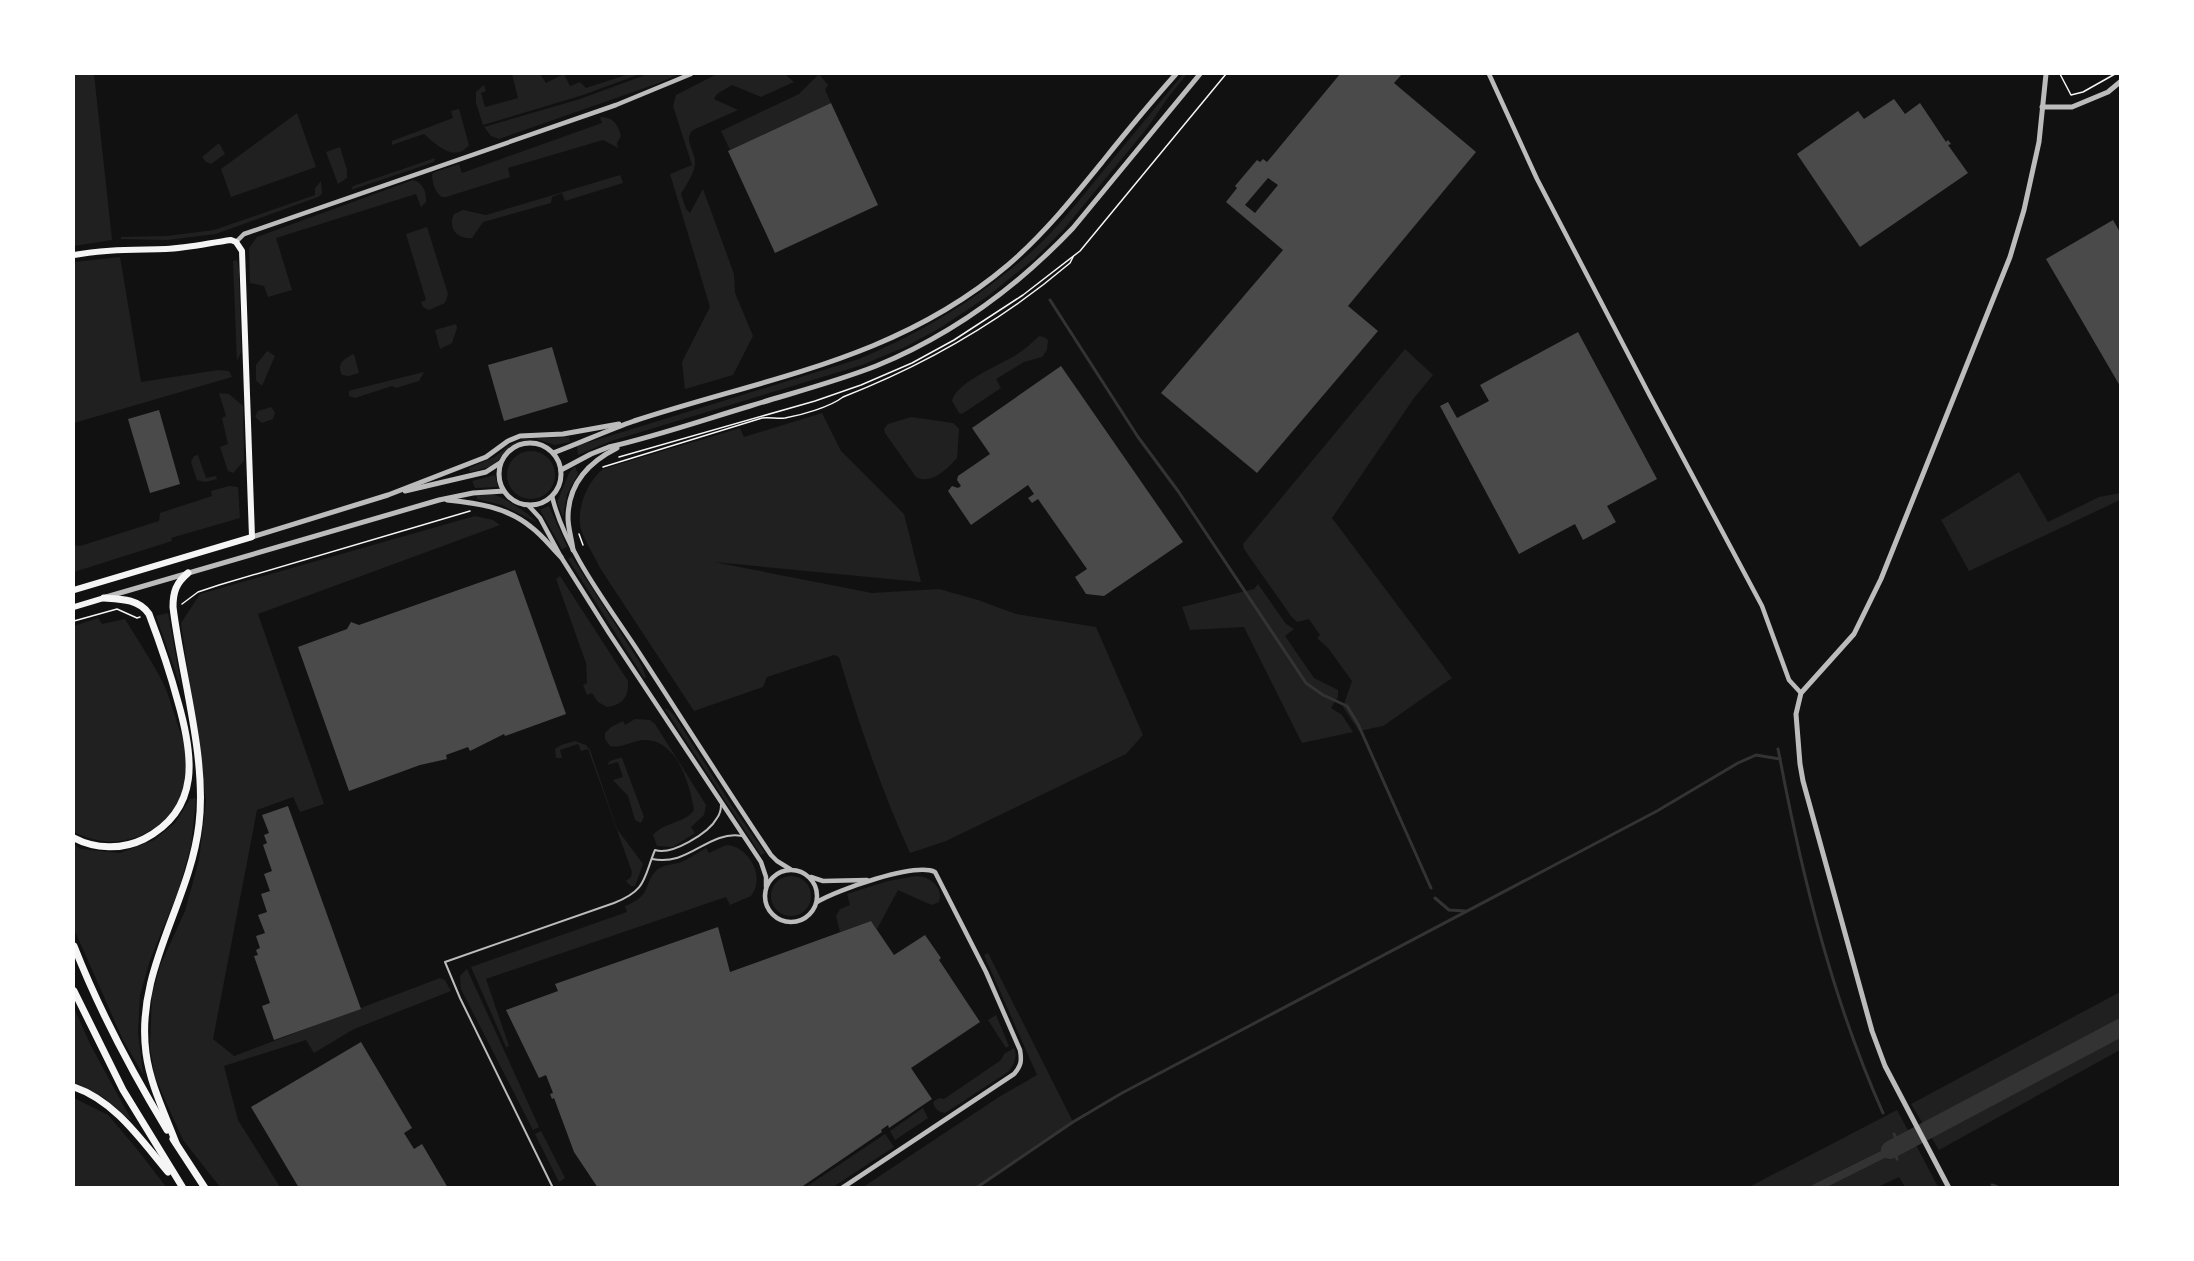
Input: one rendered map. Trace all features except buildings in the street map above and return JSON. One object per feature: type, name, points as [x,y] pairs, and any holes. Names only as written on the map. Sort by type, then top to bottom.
[{"type":"main road","points":[[74,255],[93,251],[170,249],[231,240],[236,242],[243,251],[252,537],[74,590]]},
{"type":"main road","points":[[176,1143],[150,1076],[144,1027],[145,1002],[151,975],[191,868],[199,824],[201,802],[195,744],[173,607],[175,589],[179,581],[188,573]]},
{"type":"main road","points":[[74,607],[104,598],[137,603],[146,609],[165,658],[184,724],[190,758],[186,791],[173,817],[163,827],[141,841],[118,847],[88,844],[74,838]]},
{"type":"main road","points":[[74,946],[121,1048],[205,1188]]},
{"type":"main road","points":[[74,991],[123,1090],[182,1188]]},
{"type":"main road","points":[[74,1087],[97,1099],[118,1114],[182,1188]]},
{"type":"street","points":[[236,242],[244,234],[616,105],[691,74]]},
{"type":"street","points":[[553,453],[633,422],[844,358],[907,332],[958,302],[1006,266],[1046,230],[1176,74]]},
{"type":"street","points":[[561,470],[591,454],[856,373],[916,348],[960,323],[1015,283],[1053,249],[1200,74]]},
{"type":"street","points":[[1489,74],[1546,197],[1762,606],[1789,680],[1801,693]]},
{"type":"street","points":[[1949,1188],[1885,1066],[1872,1031],[1806,791],[1800,764],[1796,714],[1801,693],[1854,634],[1889,561],[2010,257],[2034,164],[2046,74]]},
{"type":"street","points":[[2042,107],[2072,107],[2108,92],[2121,82]]},
{"type":"street","points":[[388,495],[486,457],[508,441],[520,436],[563,434],[633,422]]},
{"type":"street","points":[[252,537],[388,495],[486,472],[500,463],[505,455],[519,444],[538,443],[553,453],[561,470],[560,484],[552,496],[537,505],[528,506]]},
{"type":"street","points":[[573,550],[568,517],[577,484],[588,466],[626,443]]},
{"type":"street","points":[[500,463],[500,483],[504,491],[510,499],[528,506],[540,518],[561,557],[761,862],[766,877],[765,899],[769,910],[778,919],[800,921],[807,917],[817,903],[827,896],[873,880],[928,869],[939,877],[986,972],[1020,1050],[1022,1059],[1019,1068],[1014,1074],[842,1188]]},
{"type":"street","points":[[104,598],[439,500],[473,493],[504,491]]},
{"type":"street","points":[[552,496],[573,550],[771,855],[790,869]]},
{"type":"street","points":[[439,500],[474,503],[508,512],[532,527],[561,557]]},
{"type":"street","points":[[766,887],[778,872],[790,869],[823,881],[873,880]]},
{"type":"street","points":[[811,877],[817,890],[817,903]]},
{"type":"lane","points":[[553,1188],[460,998],[445,962],[627,898],[642,884],[655,850],[660,852],[674,850],[713,825],[718,817],[721,804]]},
{"type":"lane","points":[[651,859],[676,860],[717,839],[731,835],[744,836]]},
{"type":"path","points":[[2060,74],[2071,95],[2083,92],[2115,74]]},
{"type":"path","points":[[173,607],[184,604],[198,592],[219,585],[475,510]]},
{"type":"path","points":[[580,535],[583,545]]},
{"type":"path","points":[[74,621],[117,609],[137,618],[149,614]]},
{"type":"shaded area","points":[[74,74],[94,74],[112,240],[74,246]]},
{"type":"shaded area","points":[[512,74],[540,74],[546,83],[564,74],[570,86],[580,82],[586,88],[629,74],[640,74],[583,95],[483,125],[476,103],[476,92],[484,85],[486,91],[481,93],[485,107],[518,98]]},
{"type":"shaded area","points":[[648,74],[679,74],[499,139],[491,136],[484,127],[580,99]]},
{"type":"shaded area","points":[[717,74],[785,74],[794,82],[761,97],[732,85],[717,94],[714,99],[738,110],[693,130],[690,134],[689,141],[695,158],[695,166],[681,194],[686,209],[690,213],[703,189],[734,274],[735,293],[753,336],[733,375],[685,389],[682,362],[710,307],[670,174],[692,165],[673,106],[676,95]]},
{"type":"shaded area","points":[[819,74],[828,85],[825,90],[831,103],[730,150],[721,131],[799,94]]},
{"type":"shaded area","points":[[1183,74],[1187,74],[1148,127],[1064,229],[1034,259],[988,296],[940,328],[905,347],[862,365],[611,441],[578,455],[577,446],[859,359],[905,338],[948,314],[1009,271],[1048,236]]},
{"type":"shaded area","points":[[459,109],[469,145],[463,150],[452,152],[446,150],[424,134],[392,145],[392,141],[453,118],[451,111]]},
{"type":"shaded area","points":[[297,113],[316,167],[231,197],[221,169]]},
{"type":"shaded area","points":[[600,117],[612,120],[618,128],[621,136],[617,143],[618,148],[603,140],[508,168],[510,177],[446,197],[437,193],[434,187],[432,174],[435,172],[459,164],[462,173],[602,123]]},
{"type":"shaded area","points":[[219,143],[225,154],[211,164],[206,162],[202,157]]},
{"type":"shaded area","points":[[340,147],[347,178],[338,184],[326,152]]},
{"type":"shaded area","points":[[435,158],[434,162],[351,190],[353,186]]},
{"type":"shaded area","points":[[620,175],[623,183],[565,201],[562,193],[552,197],[551,203],[483,222],[472,238],[458,235],[453,228],[454,214],[463,210],[486,215]]},
{"type":"shaded area","points":[[413,180],[422,185],[426,195],[426,202],[421,207],[416,194],[276,238],[292,290],[268,297],[264,286],[250,283],[249,248],[257,237]]},
{"type":"shaded area","points":[[321,181],[322,194],[318,197],[216,234],[167,240],[121,239],[121,237],[167,236],[214,230],[315,195],[315,188]]},
{"type":"shaded area","points":[[427,227],[448,294],[445,303],[429,310],[423,307],[421,302],[426,300],[406,234]]},
{"type":"shaded area","points":[[120,257],[141,382],[218,370],[229,371],[232,377],[74,423],[74,262]]},
{"type":"shaded area","points":[[237,260],[241,352],[237,361],[233,261]]},
{"type":"shaded area","points":[[456,324],[457,328],[452,343],[440,349],[435,330]]},
{"type":"shaded area","points":[[1039,336],[1048,340],[1047,350],[1042,357],[1024,362],[996,379],[1001,388],[962,414],[959,413],[952,401],[961,387],[1016,355]]},
{"type":"shaded area","points":[[1405,349],[1433,375],[1414,398],[1332,518],[1452,678],[1383,726],[1359,731],[1343,707],[1352,681],[1328,648],[1317,638],[1320,635],[1309,619],[1297,622],[1291,616],[1244,549],[1243,544]]},
{"type":"shaded area","points":[[267,351],[275,356],[262,386],[256,380],[256,365]]},
{"type":"shaded area","points":[[354,354],[359,373],[349,376],[342,375],[340,368],[342,362]]},
{"type":"shaded area","points":[[424,372],[419,381],[396,388],[392,386],[355,398],[349,396],[349,391],[352,390]]},
{"type":"shaded area","points":[[219,393],[229,394],[243,406],[244,461],[233,473],[228,471],[220,447],[228,444],[222,418],[226,416]]},
{"type":"shaded area","points":[[271,407],[275,412],[273,419],[262,423],[255,417],[258,411]]},
{"type":"shaded area","points":[[822,413],[841,451],[904,514],[921,582],[714,562],[872,593],[939,589],[1016,614],[1096,627],[1143,735],[1126,754],[946,841],[910,853],[871,756],[839,657],[834,655],[767,677],[763,687],[694,711],[600,568],[585,540],[580,517],[585,494],[603,469],[740,428],[744,437]]},
{"type":"shaded area","points":[[911,417],[953,423],[959,429],[957,458],[933,478],[916,477],[885,433],[884,429],[888,424]]},
{"type":"shaded area","points":[[569,437],[570,442],[555,445],[536,439],[523,440],[509,447],[495,464],[470,472],[469,468],[495,457],[508,446],[523,439]]},
{"type":"shaded area","points":[[531,451],[548,458],[555,475],[548,492],[531,499],[514,492],[507,475],[514,458]]},
{"type":"shaded area","points":[[198,455],[206,478],[216,476],[217,479],[205,482],[197,480],[191,462],[194,456]]},
{"type":"shaded area","points":[[575,466],[578,474],[567,494],[563,517],[557,502],[569,473]]},
{"type":"shaded area","points":[[2019,472],[2048,522],[2099,497],[2120,493],[2120,500],[1969,571],[1941,520]]},
{"type":"shaded area","points":[[495,475],[498,487],[475,488],[472,481]]},
{"type":"shaded area","points":[[229,486],[238,487],[240,518],[171,538],[172,541],[74,572],[74,545],[80,546],[159,521],[160,513],[212,496],[211,491]]},
{"type":"shaded area","points":[[492,494],[516,506],[536,522],[502,505],[477,499],[477,496]]},
{"type":"shaded area","points":[[549,506],[567,547],[562,549],[540,510]]},
{"type":"shaded area","points":[[475,516],[493,520],[500,525],[258,614],[324,804],[300,812],[293,797],[257,810],[213,1039],[234,1056],[440,978],[445,980],[451,991],[354,1029],[314,1053],[306,1040],[224,1066],[238,1120],[280,1187],[220,1187],[183,1140],[155,1077],[150,1048],[152,995],[160,966],[185,911],[199,860],[206,801],[181,623],[200,594]]},
{"type":"shaded area","points":[[572,557],[642,666],[646,678],[568,559]]},
{"type":"shaded area","points":[[560,576],[628,681],[626,696],[617,704],[607,707],[598,702],[592,693],[587,695],[583,685],[587,683],[586,663],[556,579]]},
{"type":"shaded area","points":[[1258,584],[1286,624],[1294,629],[1285,636],[1314,678],[1338,690],[1338,697],[1331,708],[1342,715],[1353,732],[1302,743],[1244,627],[1190,630],[1182,607],[1254,589]]},
{"type":"shaded area","points":[[168,613],[180,679],[180,685],[156,616]]},
{"type":"shaded area","points":[[98,618],[102,624],[125,619],[166,689],[184,743],[187,760],[185,782],[172,811],[148,832],[120,841],[102,841],[74,832],[74,626]]},
{"type":"shaded area","points":[[665,709],[674,715],[765,853],[761,855]]},
{"type":"shaded area","points":[[635,719],[650,720],[655,724],[706,805],[704,815],[691,827],[695,833],[673,847],[657,846],[653,835],[663,827],[686,818],[694,810],[681,766],[667,748],[658,743],[642,740],[615,747],[610,746],[605,739],[605,733],[611,727],[623,721],[625,725]]},
{"type":"shaded area","points":[[575,741],[586,745],[590,750],[617,829],[643,864],[635,886],[631,886],[626,881],[631,877],[632,872],[588,749],[581,751],[578,744],[560,750],[562,758],[556,758],[555,749]]},
{"type":"shaded area","points":[[622,758],[644,817],[641,823],[635,820],[628,796],[613,780],[623,777],[618,762],[607,765],[610,761]]},
{"type":"shaded area","points":[[196,798],[191,846],[178,892],[150,960],[140,995],[138,1032],[143,1074],[123,1040],[74,929],[74,844],[80,849],[120,853],[154,840],[175,823],[190,799]]},
{"type":"shaded area","points":[[726,845],[742,851],[753,864],[757,880],[751,896],[730,905],[726,897],[486,979],[509,1046],[506,1047],[471,967],[627,912],[625,906],[640,898],[658,869],[684,861],[706,848],[709,853]]},
{"type":"shaded area","points":[[791,876],[799,877],[805,882],[810,888],[810,904],[805,910],[799,915],[791,916],[783,915],[777,910],[772,904],[771,896],[772,888],[777,882],[783,877]]},
{"type":"shaded area","points":[[916,876],[926,878],[935,884],[939,892],[939,902],[932,905],[898,890],[877,929],[871,921],[840,932],[836,916],[840,909],[850,905],[847,894],[888,881]]},
{"type":"shaded area","points":[[988,953],[1073,1122],[976,1187],[863,1187],[999,1097],[1037,1075],[984,955]]},
{"type":"shaded area","points":[[467,969],[539,1127],[533,1130],[461,989],[460,976]]},
{"type":"shaded area","points":[[2120,992],[2120,1050],[1939,1150],[1911,1104]]},
{"type":"shaded area","points":[[74,1008],[130,1120],[103,1097],[74,1082]]},
{"type":"shaded area","points":[[996,1015],[1009,1046],[1006,1048],[988,1020]]},
{"type":"shaded area","points":[[1014,1048],[1015,1061],[1008,1072],[945,1113],[936,1108],[933,1102],[939,1098],[944,1099],[1001,1060],[1004,1054]]},
{"type":"shaded area","points":[[74,1098],[108,1115],[166,1187],[74,1187]]},
{"type":"shaded area","points":[[923,1108],[928,1118],[895,1140],[890,1131]]},
{"type":"shaded area","points":[[1897,1110],[1911,1136],[1808,1187],[1747,1188]]},
{"type":"shaded area","points":[[541,1131],[565,1178],[559,1182],[535,1134]]},
{"type":"shaded area","points":[[885,1134],[894,1147],[833,1187],[806,1187]]},
{"type":"shaded area","points":[[1911,1136],[1915,1143],[1827,1187],[1808,1187]]},
{"type":"shaded area","points":[[1915,1143],[1938,1187],[1905,1187],[1899,1177],[1878,1187],[1827,1187]]},
{"type":"waterway","points":[[1050,300],[1138,437],[1178,491],[1306,683],[1323,695],[1347,706],[1358,724],[1431,888]]},
{"type":"waterway","points":[[1778,749],[1780,759]]},
{"type":"waterway","points":[[976,1188],[1073,1122],[1122,1093],[1657,811],[1738,763],[1756,755],[1780,759],[1821,939],[1849,1027],[1883,1113]]},
{"type":"waterway","points":[[1435,898],[1449,910],[1465,911]]},
{"type":"waterway","points":[[1890,1150],[2120,1028]]},
{"type":"waterway","points":[[1894,1134],[1899,1146]]},
{"type":"waterway","points":[[1894,1149],[1897,1159]]},
{"type":"waterway","points":[[1992,1185],[2000,1188]]}]
